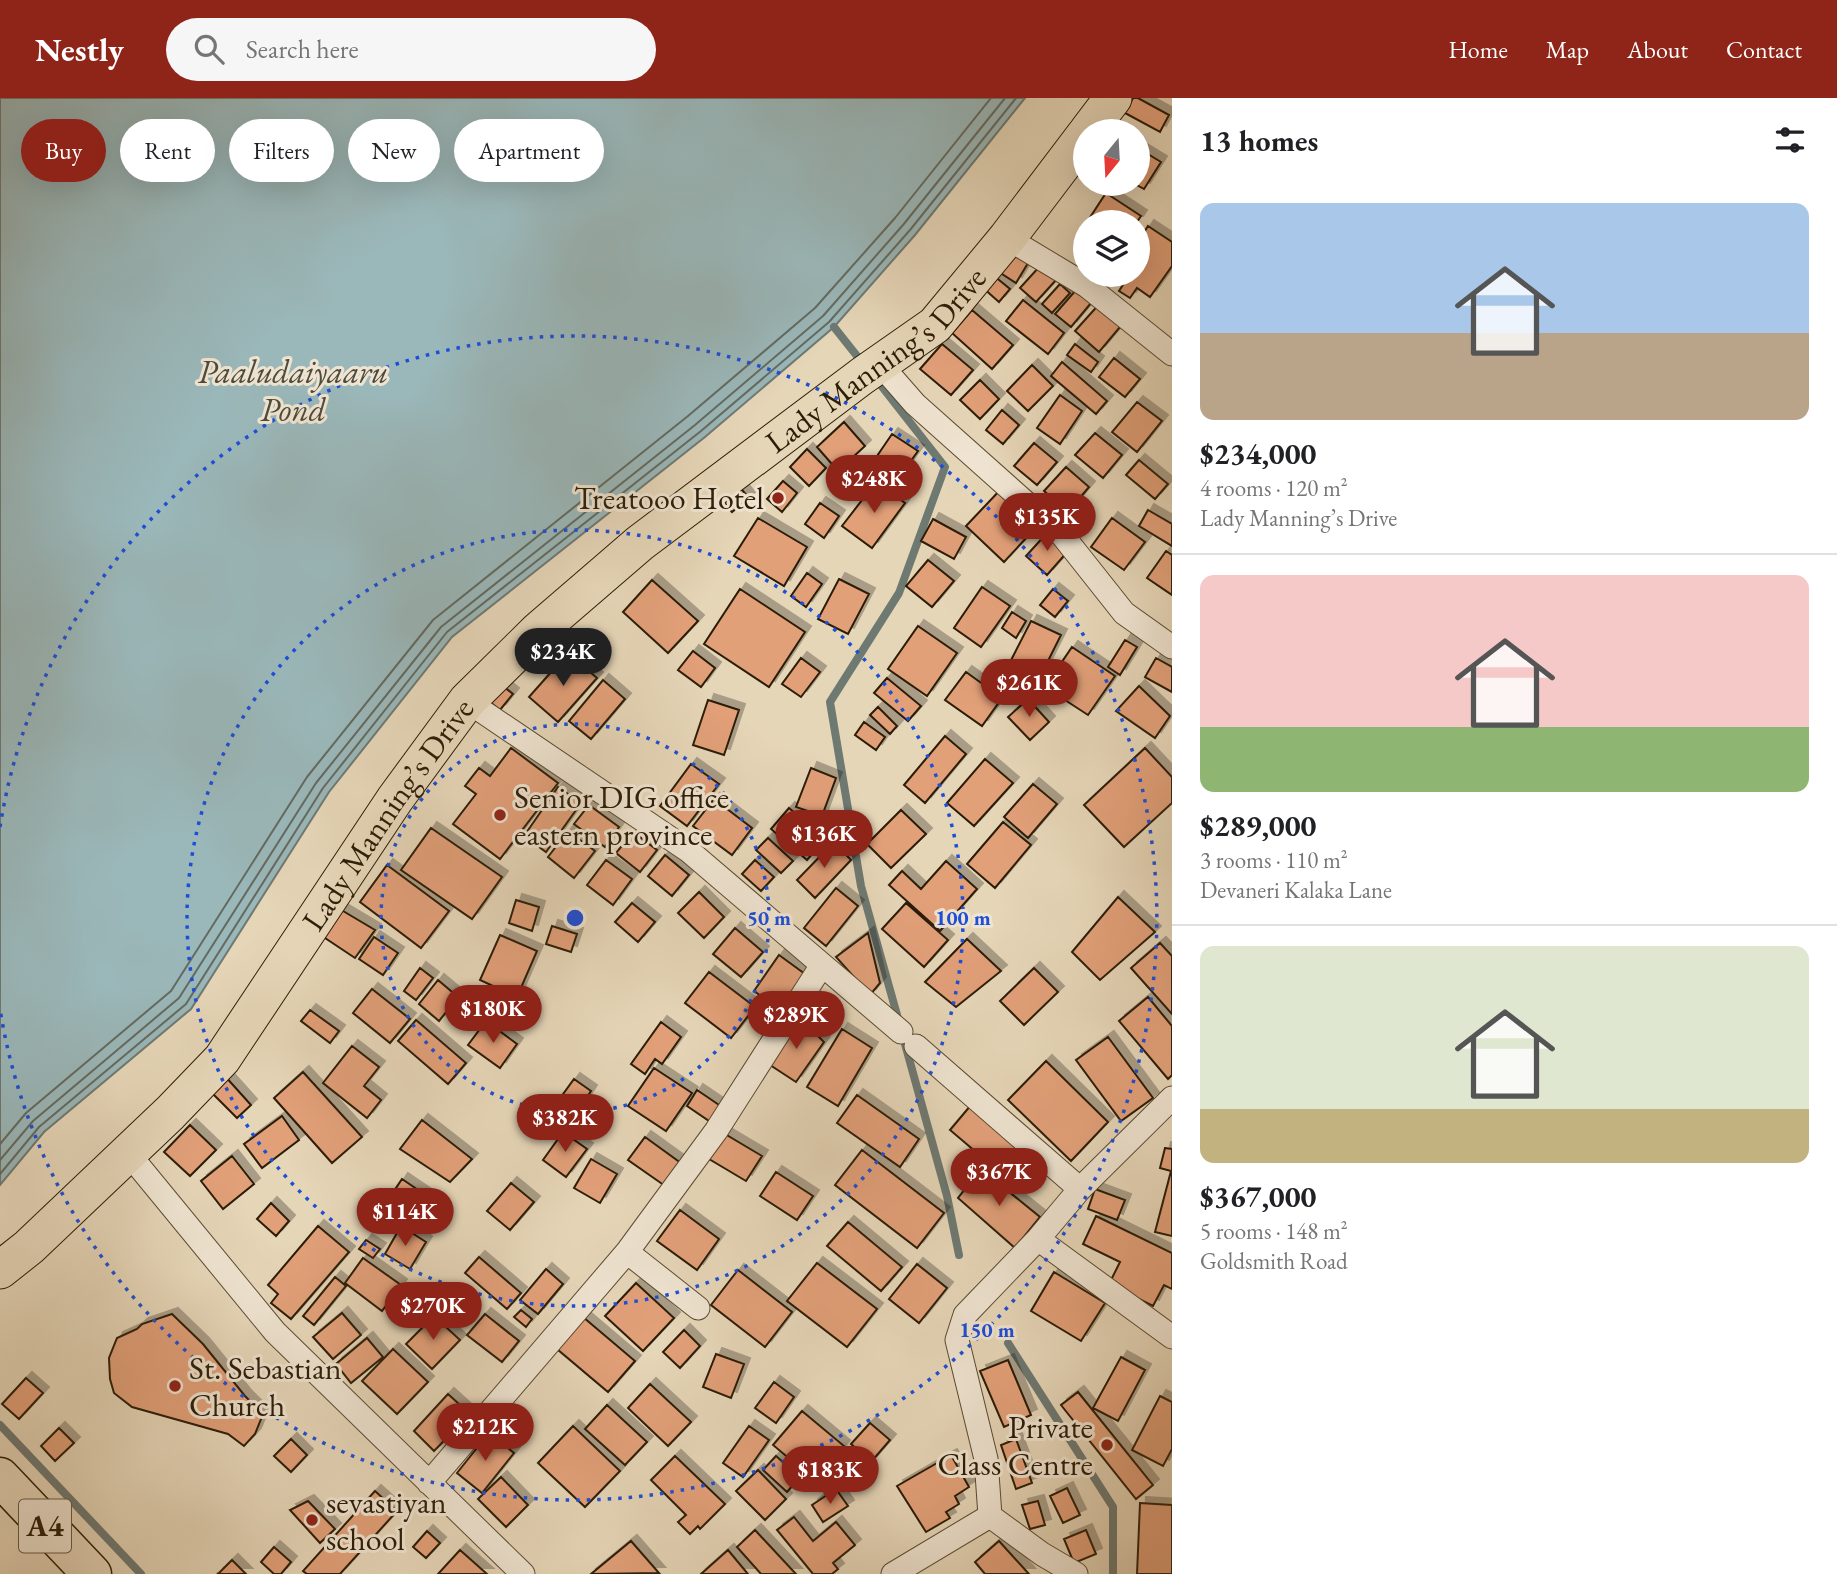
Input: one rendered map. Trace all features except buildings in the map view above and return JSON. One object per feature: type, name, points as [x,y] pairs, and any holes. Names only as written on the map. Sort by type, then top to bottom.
[{"type":"highway","name":"A4","points":[[0,1477],[92,1574]]},
{"type":"highway","name":"A4","points":[[0,1497],[69,1574]]},
{"type":"main road","name":"Lady Manning’s Drive","points":[[1097,119],[1113,98]]},
{"type":"main road","name":"Lady Manning’s Drive","points":[[0,1270],[29,1247],[128,1153],[222,1059],[395,799],[467,701],[539,630],[640,543],[935,325],[1073,150]]},
{"type":"street","points":[[1007,237],[1087,286],[1172,354]]},
{"type":"street","points":[[880,365],[915,404],[1063,536],[1124,613],[1172,647]]},
{"type":"street","points":[[467,701],[689,851],[1080,1189]]},
{"type":"street","points":[[429,1483],[627,1252],[716,1132],[821,965]]},
{"type":"street","points":[[1076,1574],[1042,1554],[990,1516],[986,1458],[957,1340],[965,1315],[1038,1239],[1080,1189],[1172,1098]]},
{"type":"street","points":[[128,1153],[275,1332],[523,1574]]},
{"type":"street","points":[[1038,1239],[1172,1337]]},
{"type":"street","points":[[627,1252],[698,1308]]},
{"type":"street","points":[[892,1574],[990,1516]]},
{"type":"water","name":"Paaludaiyaaru Pond","points":[[0,98],[1025,98],[915,235],[834,327],[705,437],[452,637],[329,792],[191,1009],[44,1132],[0,1185]]},
{"type":"waterway","points":[[834,327],[861,361]]},
{"type":"waterway","points":[[876,379],[945,467],[899,593],[830,702],[861,886],[899,1022]]},
{"type":"waterway","points":[[905,1044],[947,1196],[959,1255]]},
{"type":"waterway","points":[[1008,1343],[1113,1507],[1113,1574]]},
{"type":"waterway","points":[[0,1425],[141,1574]]},
{"type":"place","name":"Treatooo Hotel","points":[[778,498]]},
{"type":"place","name":"Senior DIG office eastern province","points":[[500,815]]},
{"type":"place","name":"St. Sebastian Church","points":[[175,1386]]},
{"type":"place","name":"Private Class Centre","points":[[1107,1445]]},
{"type":"place","name":"sevastiyan school","points":[[312,1520]]}]
